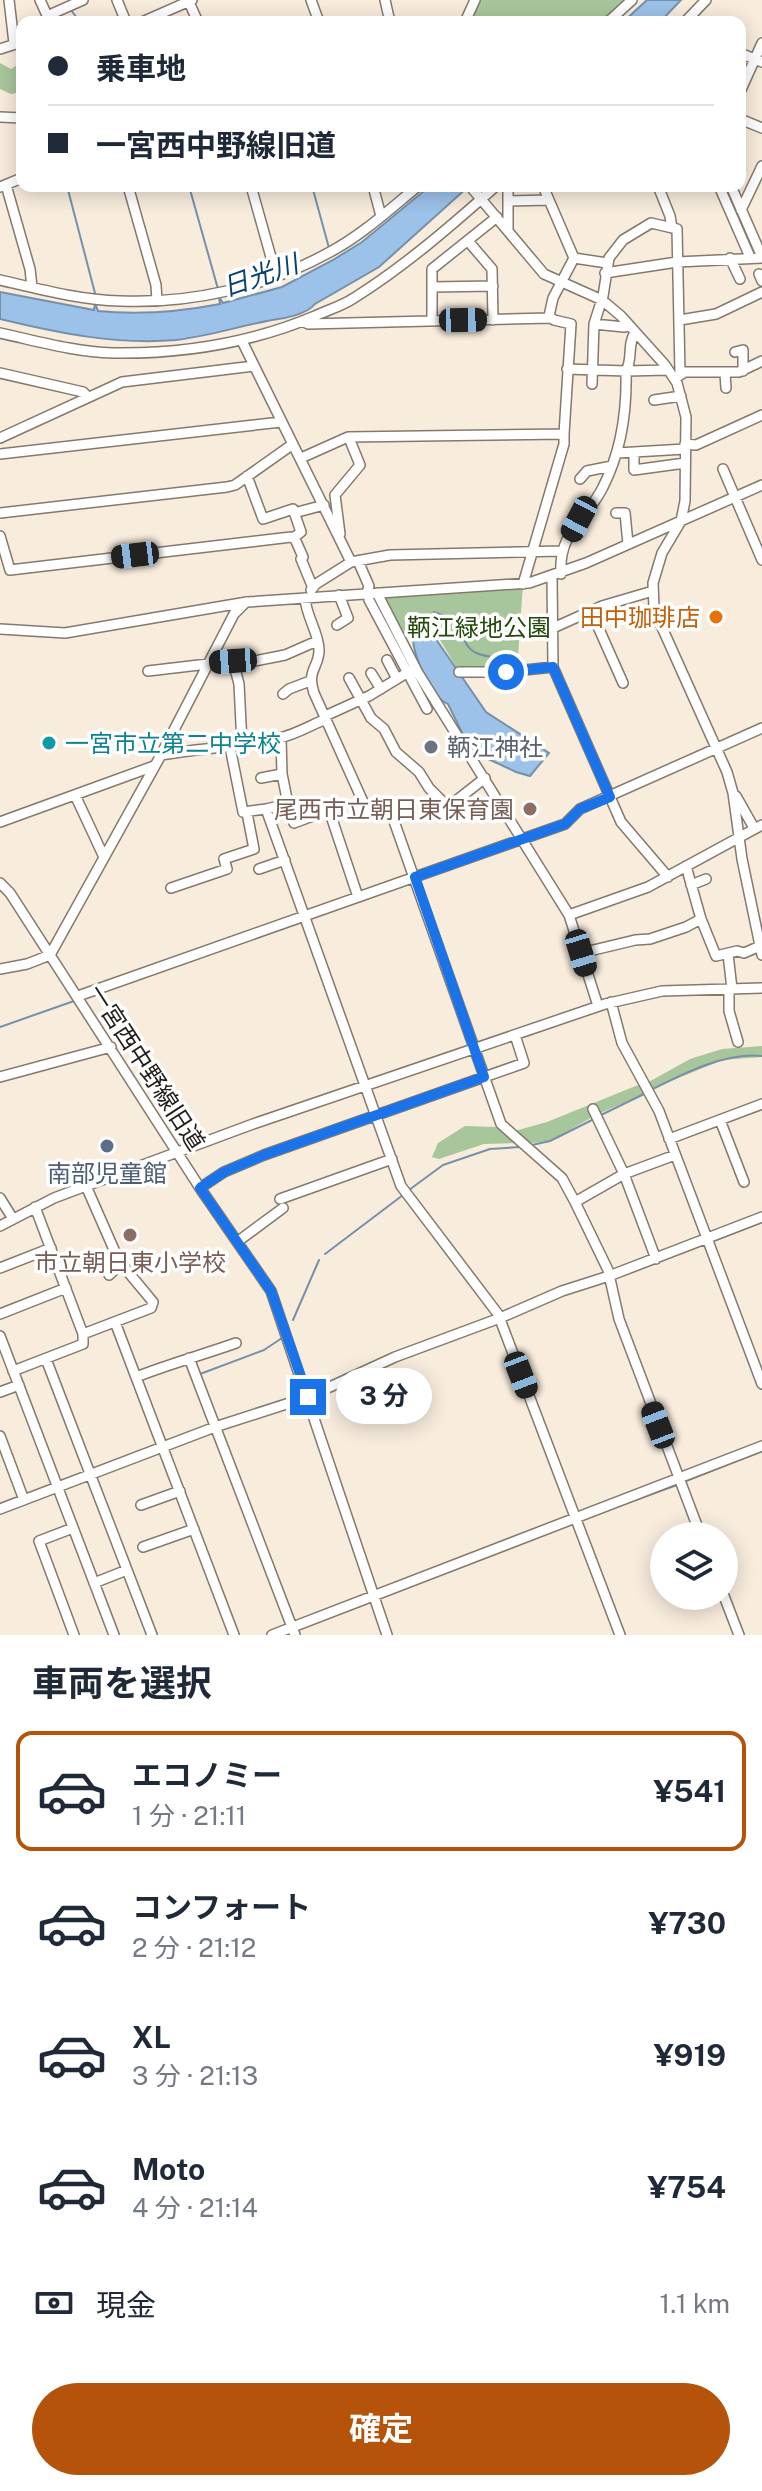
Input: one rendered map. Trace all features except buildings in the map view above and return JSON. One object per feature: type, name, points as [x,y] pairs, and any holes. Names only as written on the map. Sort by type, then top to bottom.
[{"type":"street","points":[[0,8],[8,0]]},
{"type":"street","points":[[8,0],[16,34]]},
{"type":"street","points":[[54,16],[83,0]]},
{"type":"street","points":[[615,16],[632,0]]},
{"type":"street","points":[[691,16],[706,0]]},
{"type":"street","points":[[155,16],[189,1]]},
{"type":"street","points":[[746,82],[759,61],[762,43]]},
{"type":"street","points":[[741,210],[762,166]]},
{"type":"street","points":[[3,186],[30,269],[32,287]]},
{"type":"street","points":[[130,192],[156,285],[157,301]]},
{"type":"street","points":[[253,192],[276,275]]},
{"type":"street","points":[[375,192],[381,216]]},
{"type":"street","points":[[0,280],[117,301],[157,301],[228,291],[332,251],[411,192]]},
{"type":"street","points":[[475,192],[537,267],[561,283],[602,300],[677,377],[743,371],[762,361]]},
{"type":"street","points":[[0,333],[112,353],[169,351],[242,341],[302,321],[351,300],[417,255],[489,192]]},
{"type":"street","points":[[508,192],[508,231]]},
{"type":"street","points":[[546,192],[574,258],[606,268],[636,272],[677,262],[762,258],[734,192]]},
{"type":"street","points":[[660,192],[672,228]]},
{"type":"street","points":[[722,192],[750,257]]},
{"type":"street","points":[[508,201],[549,200]]},
{"type":"street","points":[[432,321],[432,269],[497,217]]},
{"type":"street","points":[[592,384],[594,324],[602,300],[606,268],[614,248],[651,223],[677,229],[680,320],[677,377],[686,417],[685,501],[681,521],[662,553],[653,591],[654,608],[731,787],[761,946],[744,953],[737,951],[716,956],[701,919],[686,866]]},
{"type":"street","points":[[468,241],[492,269],[493,320]]},
{"type":"street","points":[[550,318],[553,298],[574,258]]},
{"type":"street","points":[[730,258],[740,279]]},
{"type":"street","points":[[432,287],[493,286]]},
{"type":"street","points":[[680,320],[716,314],[762,292]]},
{"type":"street","points":[[302,321],[308,324],[550,318],[571,324],[564,444],[523,584]]},
{"type":"street","points":[[594,324],[632,329]]},
{"type":"street","points":[[632,329],[617,453],[602,490],[579,519],[560,551],[556,575],[553,667],[621,822],[668,877]]},
{"type":"street","points":[[242,341],[340,537],[369,586],[427,709]]},
{"type":"street","points":[[735,352],[743,350],[743,371]]},
{"type":"street","points":[[0,438],[122,382],[254,366]]},
{"type":"street","points":[[567,369],[668,370]]},
{"type":"street","points":[[0,373],[83,392],[88,397]]},
{"type":"street","points":[[725,373],[726,388]]},
{"type":"street","points":[[654,400],[681,396]]},
{"type":"street","points":[[617,453],[696,445],[762,415]]},
{"type":"street","points":[[0,454],[281,422]]},
{"type":"street","points":[[301,458],[349,438],[564,434]]},
{"type":"street","points":[[294,513],[323,503],[335,495],[360,465],[349,438]]},
{"type":"street","points":[[0,513],[227,487],[293,444]]},
{"type":"street","points":[[634,453],[634,470],[685,463]]},
{"type":"street","points":[[580,479],[587,471],[612,466]]},
{"type":"street","points":[[723,469],[762,560]]},
{"type":"street","points":[[0,536],[10,570],[293,538],[301,532],[293,509],[263,519],[247,476]]},
{"type":"street","points":[[0,629],[65,633],[247,602],[309,595],[371,595],[523,584],[556,575],[762,485]]},
{"type":"street","points":[[335,495],[340,537]]},
{"type":"street","points":[[616,513],[625,513],[628,544]]},
{"type":"street","points":[[293,538],[303,557],[309,595],[306,613],[320,651],[310,681],[325,718],[369,815],[389,807],[501,1124],[562,1178],[575,1202],[609,1276],[619,1319],[696,1522]]},
{"type":"street","points":[[309,595],[354,561],[390,555],[560,551]]},
{"type":"street","points":[[553,628],[591,611],[653,591]]},
{"type":"street","points":[[337,625],[348,618],[339,595]]},
{"type":"street","points":[[0,969],[27,964],[50,955],[161,755],[234,614],[247,602]]},
{"type":"street","points":[[591,611],[623,683]]},
{"type":"street","points":[[234,665],[285,655],[317,641]]},
{"type":"street","points":[[387,660],[397,679]]},
{"type":"street","points":[[148,671],[233,661],[240,692],[242,744]]},
{"type":"street","points":[[459,672],[506,672],[553,667]]},
{"type":"street","points":[[161,755],[281,738],[360,700],[411,670]]},
{"type":"street","points":[[411,670],[485,778],[569,915],[598,1006]]},
{"type":"street","points":[[371,673],[381,689]]},
{"type":"street","points":[[349,678],[371,718],[384,729],[396,752],[419,772],[429,788],[448,807],[485,778]]},
{"type":"street","points":[[283,694],[310,681]]},
{"type":"street","points":[[78,996],[565,824],[580,809],[762,728]]},
{"type":"street","points":[[281,738],[282,774],[294,823],[329,810],[358,897]]},
{"type":"street","points":[[230,747],[243,812],[288,804]]},
{"type":"street","points":[[0,822],[154,766]]},
{"type":"street","points":[[261,778],[282,774]]},
{"type":"street","points":[[569,915],[648,887],[758,827],[731,787]]},
{"type":"street","points":[[75,795],[103,855]]},
{"type":"street","points":[[266,809],[401,1186],[500,1318],[620,1635]]},
{"type":"street","points":[[171,888],[227,869],[224,859],[254,849],[247,813]]},
{"type":"street","points":[[259,869],[285,860]]},
{"type":"street","points":[[691,885],[706,879]]},
{"type":"street","name":"一宮西中野線旧道","points":[[0,883],[10,893],[78,996],[274,1299],[387,1635]]},
{"type":"street","points":[[581,953],[650,939],[701,919]]},
{"type":"street","points":[[728,954],[729,1011],[738,1042]]},
{"type":"street","points":[[0,1226],[35,1207],[86,1186],[598,1006],[662,991],[762,988]]},
{"type":"street","points":[[611,1002],[622,1043],[659,1111],[762,1384]]},
{"type":"street","points":[[200,1188],[224,1172],[264,1155],[524,1063],[515,1035]]},
{"type":"street","points":[[0,1077],[111,1047]]},
{"type":"street","points":[[669,1139],[762,1104]]},
{"type":"street","points":[[593,1109],[624,1174],[656,1259]]},
{"type":"street","points":[[720,1120],[744,1182]]},
{"type":"street","points":[[575,1202],[624,1174],[675,1155]]},
{"type":"street","points":[[237,1242],[281,1204],[392,1159]]},
{"type":"street","points":[[83,1334],[151,1308],[153,1302],[121,1264],[86,1186]]},
{"type":"street","points":[[1,1202],[13,1219]]},
{"type":"street","points":[[13,1371],[83,1344],[83,1334],[35,1207]]},
{"type":"street","points":[[0,1509],[215,1427],[308,1397],[395,1357],[762,1217]]},
{"type":"street","points":[[0,1268],[51,1248]]},
{"type":"street","points":[[109,1275],[121,1264]]},
{"type":"street","points":[[0,1314],[66,1288]]},
{"type":"street","points":[[115,1322],[234,1635]]},
{"type":"street","points":[[0,1336],[114,1635]]},
{"type":"street","points":[[136,1377],[236,1343]]},
{"type":"street","points":[[189,1358],[293,1631]]},
{"type":"street","points":[[46,1359],[152,1635]]},
{"type":"street","points":[[0,1392],[19,1385]]},
{"type":"street","points":[[0,1436],[24,1500]]},
{"type":"street","points":[[272,1635],[293,1631],[373,1596],[762,1446]]},
{"type":"street","points":[[141,1505],[180,1491]]},
{"type":"street","points":[[73,1528],[37,1536],[74,1635]]},
{"type":"street","points":[[143,1547],[194,1529]]},
{"type":"street","points":[[94,1583],[127,1570]]},
{"type":"street","points":[[729,1610],[739,1635]]},
{"type":"green space","points":[[479,0],[628,0],[610,16],[471,16]]},
{"type":"green space","points":[[0,63],[11,69],[16,66],[16,93],[11,94],[0,89]]},
{"type":"green space","name":"鞆江緑地公園","points":[[523,584],[517,671],[459,672],[433,628],[400,638],[377,593]]},
{"type":"green space","points":[[762,1046],[762,1057],[723,1060],[648,1090],[645,1084],[690,1059],[722,1049]]},
{"type":"green space","points":[[638,1085],[646,1093],[596,1115],[550,1141],[524,1144],[511,1132],[547,1122]]},
{"type":"green space","points":[[465,1126],[496,1127],[517,1143],[484,1144],[439,1159],[432,1157],[438,1143]]},
{"type":"water","points":[[647,0],[681,0],[666,16],[630,16]]},
{"type":"water","points":[[423,192],[462,192],[379,267],[307,311],[295,315],[200,336],[154,341],[87,337],[0,319],[0,292],[94,310],[95,303],[98,311],[113,312],[174,311],[220,304],[219,297],[223,303],[282,287],[362,242]]},
{"type":"water","points":[[431,632],[486,712],[549,753],[530,776],[471,751],[448,704],[429,685],[416,655],[413,638]]},
{"type":"waterway","points":[[71,10],[76,16]]},
{"type":"waterway","points":[[69,192],[96,297]]},
{"type":"waterway","name":"日光川","points":[[191,192],[218,289]]},
{"type":"waterway","points":[[314,192],[329,248]]},
{"type":"waterway","points":[[741,225],[754,254]]},
{"type":"waterway","points":[[433,619],[434,612],[458,621],[467,646],[478,654],[504,658]]},
{"type":"waterway","points":[[0,1027],[74,1001]]},
{"type":"waterway","points":[[653,1089],[720,1060],[762,1056]]},
{"type":"waterway","points":[[599,1116],[644,1094]]},
{"type":"waterway","points":[[532,1145],[550,1141],[592,1120]]},
{"type":"waterway","points":[[409,1190],[443,1165],[490,1149],[520,1147]]},
{"type":"waterway","points":[[325,1254],[403,1195]]},
{"type":"waterway","points":[[716,1240],[762,1222]]},
{"type":"waterway","points":[[293,1320],[319,1260]]},
{"type":"waterway","points":[[200,1374],[264,1350],[282,1338]]},
{"type":"waterway","points":[[686,1481],[762,1451]]},
{"type":"waterway","points":[[616,1507],[677,1485]]},
{"type":"waterway","points":[[382,1597],[400,1590]]},
{"type":"waterway","points":[[358,1607],[367,1603]]},
{"type":"place","name":"田中珈琲店","points":[[716,617]]},
{"type":"place","name":"一宮市立第二中学校","points":[[49,743]]},
{"type":"place","name":"鞆江神社","points":[[431,747]]},
{"type":"place","name":"尾西市立朝日東保育園","points":[[530,809]]},
{"type":"place","name":"南部児童館","points":[[107,1146]]},
{"type":"place","name":"市立朝日東小学校","points":[[130,1235]]},
{"type":"route","points":[[308,1397],[271,1291],[200,1188],[224,1172],[264,1155],[484,1077],[415,877],[565,824],[580,809],[610,797],[553,667],[506,672]]}]
